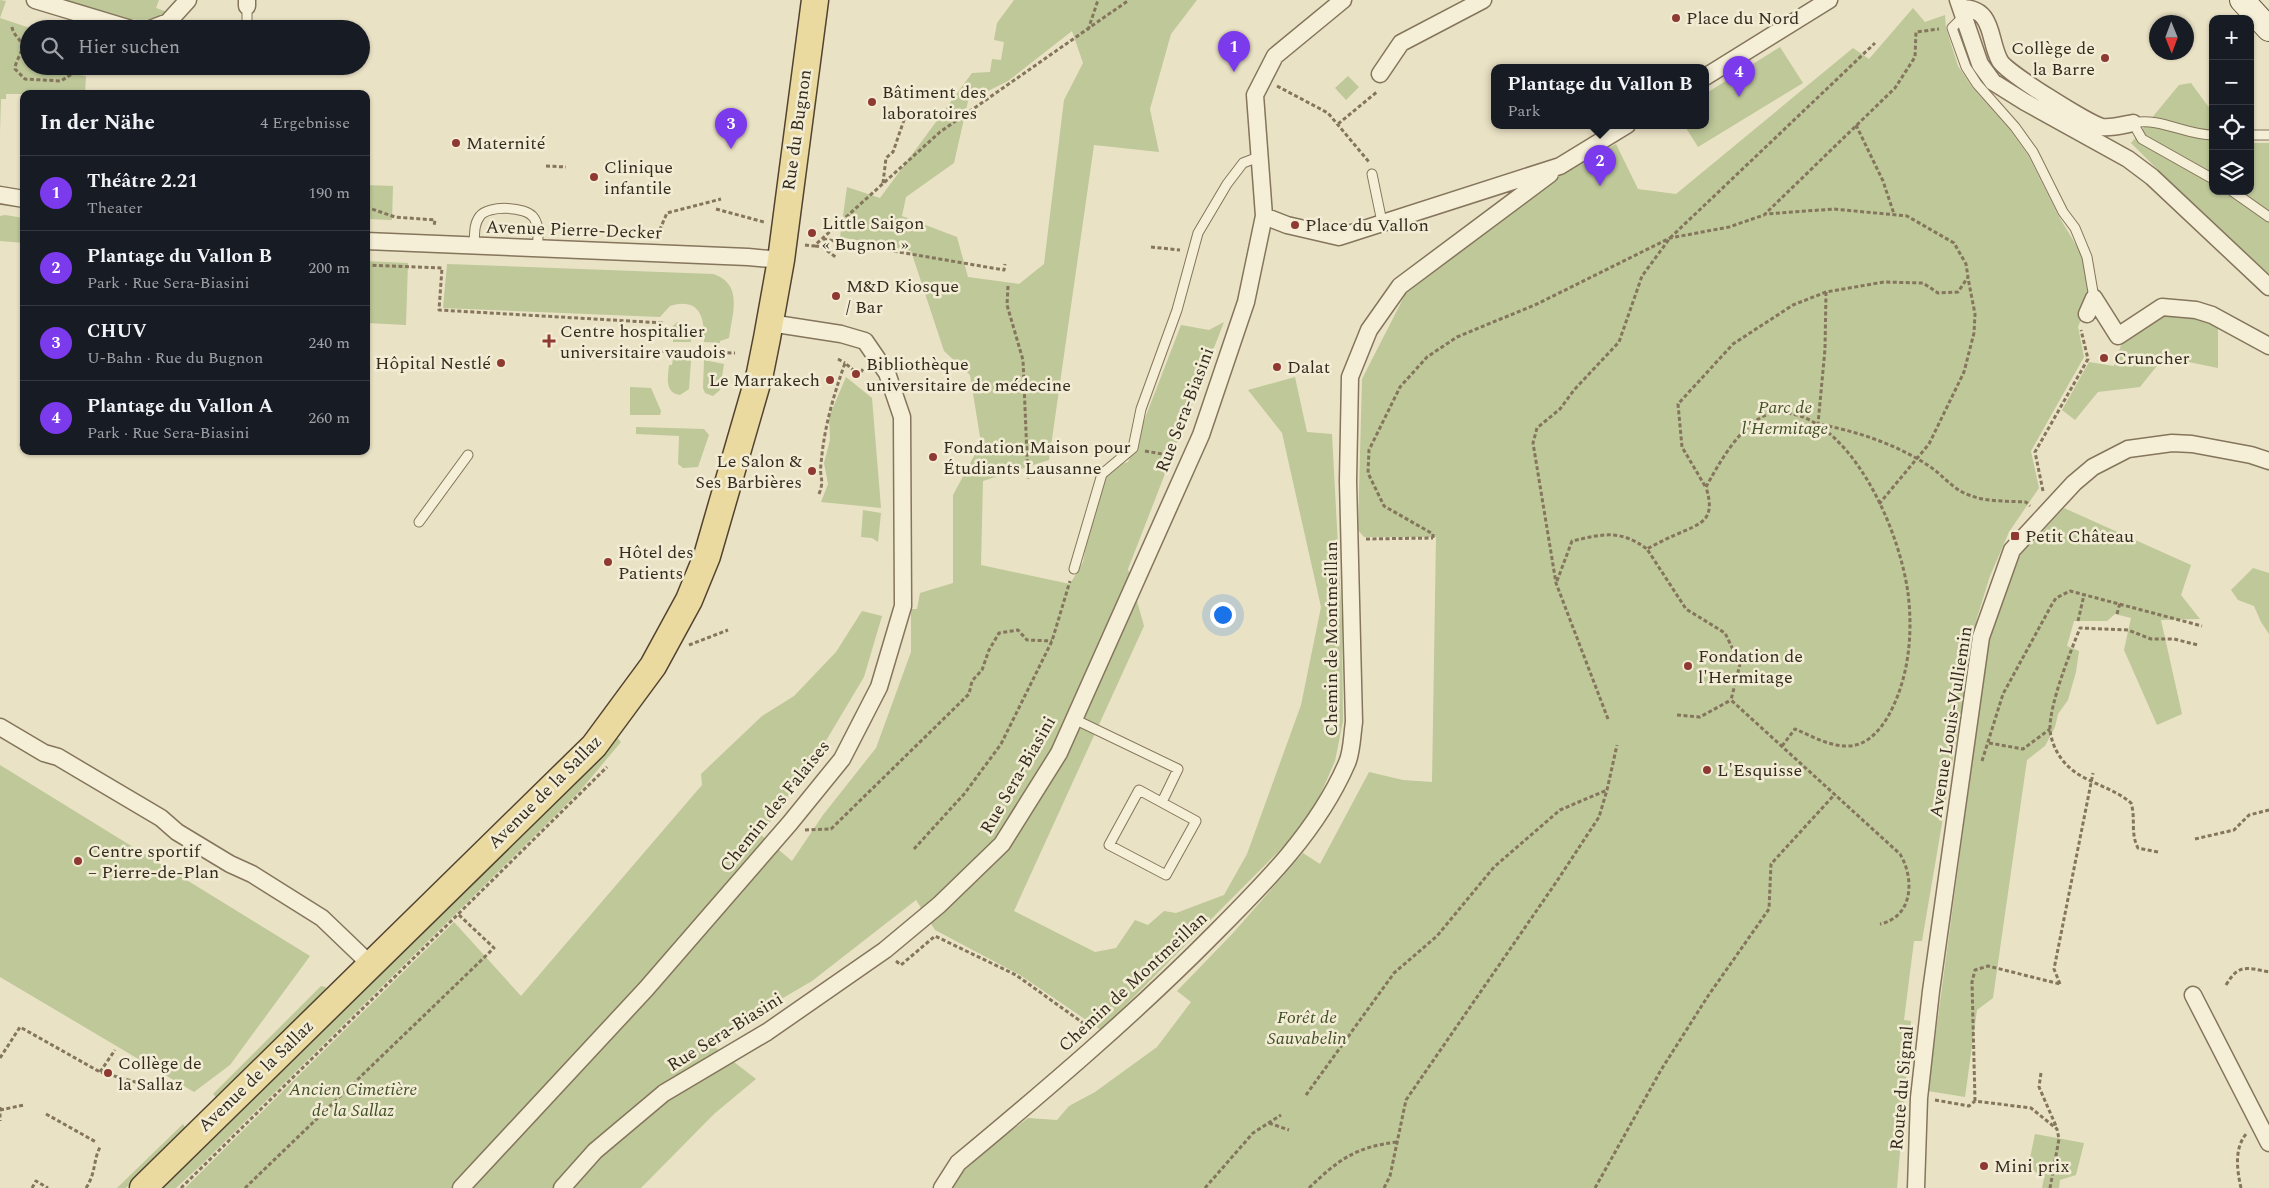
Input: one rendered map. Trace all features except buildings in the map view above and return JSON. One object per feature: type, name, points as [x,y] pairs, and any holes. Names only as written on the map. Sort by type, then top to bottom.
[{"type":"main road","name":"Rue du Bugnon","points":[[788,252],[815,0]]},
{"type":"main road","points":[[2242,0],[2269,29]]},
{"type":"main road","name":"Avenue de la Sallaz","points":[[142,1188],[594,746],[653,666],[673,632],[707,556],[760,373],[770,323],[788,252]]},
{"type":"street","points":[[35,0],[101,20]]},
{"type":"street","points":[[170,20],[188,0]]},
{"type":"street","points":[[1343,0],[1275,56],[1255,96],[1264,216],[1287,225],[1339,237],[1560,166],[1620,129]]},
{"type":"street","points":[[1380,74],[1401,43],[1483,0]]},
{"type":"street","points":[[1709,74],[1829,0]]},
{"type":"street","points":[[2133,123],[2112,127],[2095,124],[2016,76],[2000,61],[1990,27],[1984,18],[1971,8],[1956,16],[1980,64],[1993,82],[2025,102],[2128,159],[2152,177],[2269,287]]},
{"type":"street","name":"Chemin de Montmeillan","points":[[942,1188],[958,1163],[1153,996],[1238,910],[1295,847],[1323,810],[1348,761],[1354,722],[1351,539],[1348,481],[1350,376],[1369,330],[1400,286],[1560,166]]},
{"type":"street","points":[[0,195],[20,198]]},
{"type":"street","name":"Rue Sera-Biasini","points":[[562,1188],[595,1151],[664,1093],[767,1032],[885,950],[939,905],[1002,844],[1058,753],[1201,435],[1240,320],[1264,216]]},
{"type":"street","name":"Avenue Pierre-Decker","points":[[370,241],[738,256],[788,252]]},
{"type":"street","points":[[2087,314],[2094,298]]},
{"type":"street","points":[[2094,298],[2118,336],[2162,307],[2196,310],[2212,315],[2269,346]]},
{"type":"street","name":"Chemin des Falaises","points":[[461,1188],[646,989],[790,824],[842,759],[879,687],[904,606],[902,417],[886,373],[864,341],[841,334],[770,323]]},
{"type":"street","name":"Avenue Louis-Vulliemin","points":[[1931,991],[1980,637],[2012,550],[2074,483],[2108,458],[2128,449],[2149,445],[2192,444],[2251,455],[2269,461]]},
{"type":"street","points":[[0,727],[152,813],[177,832],[230,864],[252,874],[314,913],[370,964]]},
{"type":"street","name":"Route du Signal","points":[[1916,1188],[1919,1098],[1931,991]]},
{"type":"street","points":[[2193,995],[2269,1143]]},
{"type":"lane","points":[[247,3],[247,20]]},
{"type":"lane","points":[[1956,16],[1966,67],[1977,84],[2015,127],[2033,152],[2063,212],[2075,228],[2087,257],[2094,298]]},
{"type":"lane","points":[[2209,135],[2194,134],[2145,120],[2133,123],[2142,139],[2209,177]]},
{"type":"lane","points":[[2254,134],[2269,135]]},
{"type":"lane","points":[[1074,569],[1102,474],[1132,448],[1142,409],[1177,310],[1198,233],[1227,184],[1243,164],[1261,156]]},
{"type":"lane","points":[[1372,174],[1386,221]]},
{"type":"lane","points":[[2238,195],[2269,217]]},
{"type":"lane","points":[[474,246],[475,225],[486,210],[494,209],[528,212],[534,218],[538,227],[537,249]]},
{"type":"lane","points":[[419,522],[468,455]]},
{"type":"lane","points":[[1074,719],[1178,769],[1162,802]]},
{"type":"lane","points":[[1139,790],[1162,802],[1196,820],[1166,875],[1109,844],[1139,790]]},
{"type":"path","points":[[1088,31],[1098,0]]},
{"type":"path","points":[[814,246],[940,132],[1088,31],[1129,0]]},
{"type":"path","points":[[1764,214],[1895,88],[1915,57],[1916,32],[1956,16]]},
{"type":"path","points":[[12,27],[20,41]]},
{"type":"path","points":[[1608,719],[1556,583],[1533,443],[1537,428],[1560,409],[1574,390],[1619,342],[1642,276],[1670,238],[1875,43]]},
{"type":"path","points":[[20,53],[15,64],[18,75],[30,80],[61,81],[70,75]]},
{"type":"path","points":[[1338,124],[1380,90],[1380,74]]},
{"type":"path","points":[[1264,79],[1328,113],[1361,151],[1370,165],[1372,174]]},
{"type":"path","points":[[882,184],[886,158],[893,152],[904,117]]},
{"type":"path","points":[[1856,125],[1883,181],[1894,214]]},
{"type":"path","points":[[546,166],[566,167]]},
{"type":"path","points":[[657,237],[667,213],[721,200]]},
{"type":"path","points":[[370,209],[395,217],[435,220],[434,228]]},
{"type":"path","points":[[716,209],[765,222]]},
{"type":"path","points":[[1351,539],[1433,538],[1433,534],[1384,506],[1368,473],[1368,450],[1400,387],[1427,356],[1457,337],[1537,304],[1670,238],[1729,228],[1764,214],[1834,209],[1894,214],[1918,221],[1954,244],[1966,264],[1975,314],[1970,350],[1964,372],[1944,416],[1918,459],[1880,504]]},
{"type":"path","points":[[823,238],[1004,270],[1005,264]]},
{"type":"path","points":[[788,252],[814,246],[822,247],[837,258]]},
{"type":"path","points":[[1151,247],[1193,251]]},
{"type":"path","points":[[370,265],[442,268],[440,310],[664,323]]},
{"type":"path","points":[[1647,549],[1694,528],[1705,519],[1709,512],[1710,501],[1706,487],[1682,447],[1678,404],[1733,344],[1793,305],[1826,292],[1860,285],[1905,282],[1923,283],[1938,293],[1958,292],[1968,277]]},
{"type":"path","points":[[1008,286],[1007,305],[1023,360],[1028,479]]},
{"type":"path","points":[[1818,424],[1825,349],[1826,292]]},
{"type":"path","points":[[2043,488],[2035,452],[2088,359],[2080,329],[2087,314]]},
{"type":"path","points":[[630,350],[735,353]]},
{"type":"path","points":[[838,359],[859,375]]},
{"type":"path","points":[[819,494],[824,483],[820,466],[828,411],[845,363]]},
{"type":"path","points":[[1706,487],[1726,453],[1747,429],[1766,415],[1783,412],[1795,414],[1818,424],[1848,430],[1918,459],[1930,466],[1952,486],[1969,496],[1989,500],[2026,502],[2030,506]]},
{"type":"path","points":[[1782,746],[1795,729],[1840,746],[1864,742],[1878,730],[1896,702],[1907,661],[1909,603],[1899,553],[1880,504],[1857,464],[1844,448],[1818,424]]},
{"type":"path","points":[[1132,448],[1190,460]]},
{"type":"path","points":[[1556,583],[1572,541],[1604,534],[1626,536],[1647,549],[1686,609],[1725,633],[1740,664],[1731,700],[1700,717],[1677,715]]},
{"type":"path","points":[[914,848],[965,793],[1001,744],[1052,641],[1074,569]]},
{"type":"path","points":[[1964,760],[1983,762],[2003,694],[2051,606],[2062,594],[2070,591],[2084,594],[2202,626]]},
{"type":"path","points":[[2078,620],[2084,594]]},
{"type":"path","points":[[2117,614],[2120,603]]},
{"type":"path","points":[[2158,852],[2138,848],[2133,837],[2133,810],[2131,803],[2091,783],[2073,770],[2060,757],[2053,744],[2050,729],[2056,698],[2080,628],[2128,630],[2151,639],[2174,640],[2198,645]]},
{"type":"path","points":[[684,647],[728,630]]},
{"type":"path","points":[[790,824],[808,831],[831,829],[969,694],[972,681],[982,670],[989,650],[999,633],[1018,630],[1027,640],[1052,641]]},
{"type":"path","points":[[1731,700],[1900,854],[1907,868],[1909,900],[1902,913],[1891,922],[1880,924]]},
{"type":"path","points":[[1989,743],[2023,749],[2050,729]]},
{"type":"path","points":[[1384,1188],[1390,1176],[1406,1100],[1563,873],[1599,817],[1617,745]]},
{"type":"path","points":[[181,1188],[609,765]]},
{"type":"path","points":[[1975,1101],[1973,976],[1975,970],[1988,966],[2060,984],[2054,969],[2093,773]]},
{"type":"path","points":[[1306,1095],[1394,974],[1437,936],[1494,867],[1560,810],[1607,790]]},
{"type":"path","points":[[1595,1188],[1660,1070],[1708,996],[1769,909],[1771,864],[1835,794]]},
{"type":"path","points":[[2195,840],[2234,830],[2249,815],[2269,810]]},
{"type":"path","points":[[245,1188],[494,948],[458,914]]},
{"type":"path","points":[[885,950],[901,965],[935,936],[1016,975],[1104,1038]]},
{"type":"path","points":[[2226,984],[2233,974],[2244,968],[2269,972]]},
{"type":"path","points":[[0,1058],[20,1026],[100,1072],[164,1090],[172,1084]]},
{"type":"path","points":[[100,1072],[115,1050]]},
{"type":"path","points":[[2041,1073],[2039,1087],[2057,1129],[2059,1139],[2050,1188]]},
{"type":"path","points":[[1919,1098],[1969,1106],[1975,1101],[2031,1108],[2057,1129]]},
{"type":"path","points":[[0,1121],[0,1109],[24,1105]]},
{"type":"path","points":[[46,1114],[96,1142]]},
{"type":"path","points":[[1205,1188],[1253,1133],[1281,1115]]},
{"type":"path","points":[[1268,1123],[1289,1130]]},
{"type":"path","points":[[2241,1188],[2237,1158],[2241,1141],[2248,1132]]},
{"type":"path","points":[[1308,1188],[1337,1162],[1356,1150],[1397,1142]]},
{"type":"path","points":[[86,1188],[94,1176],[97,1153],[100,1147]]},
{"type":"path","points":[[32,1188],[36,1181],[48,1188]]},
{"type":"green space","points":[[0,0],[6,1],[0,18]]},
{"type":"green space","points":[[64,0],[159,0],[156,8],[170,13],[157,18],[130,19],[103,13]]},
{"type":"green space","name":"Ancien Cimetière de la Sallaz","points":[[1014,0],[1197,0],[1171,34],[1150,109],[1159,152],[1094,145],[1049,460],[983,481],[981,565],[1070,584],[1083,562],[1099,470],[1128,462],[1181,325],[1209,330],[1224,322],[1128,569],[1144,626],[1014,911],[1095,952],[1116,948],[1135,920],[1148,925],[1164,911],[1176,913],[1224,895],[1247,854],[1301,705],[1321,607],[1282,433],[1248,390],[1295,377],[1307,432],[1332,434],[1342,621],[1343,721],[1335,761],[1318,800],[1288,842],[1101,1030],[1020,975],[935,930],[916,900],[812,981],[708,1042],[756,1079],[714,1114],[641,1188],[185,1188],[454,922],[521,996],[702,785],[701,774],[762,716],[794,696],[836,652],[862,611],[882,616],[864,677],[824,744],[761,835],[792,861],[823,815],[876,748],[911,652],[911,609],[917,609],[920,593],[953,583],[953,495],[981,443],[970,375],[944,351],[911,251],[840,237],[847,187],[880,198],[972,73],[990,72],[992,59],[1001,60],[1004,42],[994,40],[997,23]],"holes":[[[1072,31],[1083,63],[1064,100],[1044,264],[1019,284],[968,277],[957,237],[902,216],[906,197],[954,163],[968,101],[1008,81]]]},
{"type":"green space","name":"Parc de l'Hermitage","points":[[1913,8],[1925,22],[1945,15],[1946,28],[1958,66],[1972,87],[2011,131],[2028,155],[2058,215],[2082,255],[2090,297],[2078,327],[2084,357],[2031,451],[2039,488],[2009,532],[1990,576],[1977,618],[1922,941],[1914,941],[1904,1020],[1911,1021],[1897,1188],[948,1188],[957,1173],[1028,1118],[1057,1120],[1069,1106],[1095,1092],[1157,1047],[1191,1002],[1177,991],[1234,932],[1303,853],[1320,864],[1369,772],[1403,780],[1432,782],[1436,537],[1364,537],[1358,530],[1362,379],[1409,287],[1555,176],[1616,144],[1638,189],[1676,194],[1853,48],[1869,59]]},
{"type":"green space","points":[[0,18],[20,25],[20,75],[86,76],[85,90],[20,90],[20,94],[6,94],[6,99],[1,99],[0,132]]},
{"type":"green space","points":[[1780,47],[1803,83],[1698,147],[1687,129],[1709,129],[1709,91]]},
{"type":"green space","points":[[1348,76],[1359,87],[1346,100],[1335,88]]},
{"type":"green space","points":[[2191,83],[2209,108],[2209,195],[2254,195],[2254,143],[2269,143],[2269,274],[2201,213],[2131,143],[2179,85]]},
{"type":"green space","points":[[370,185],[393,186],[392,220],[370,219]]},
{"type":"green space","points":[[0,216],[20,217],[20,243],[0,241]]},
{"type":"green space","points":[[370,261],[408,263],[406,325],[370,323]]},
{"type":"green space","points":[[447,264],[713,274],[723,279],[729,285],[732,292],[734,301],[729,338],[720,341],[720,343],[704,342],[702,318],[694,307],[688,304],[670,306],[660,317],[443,308]]},
{"type":"green space","points":[[2161,312],[2194,316],[2218,328],[2218,368],[2164,357],[2140,387],[2098,392],[2075,420],[2062,410],[2089,362],[2114,366],[2124,336]]},
{"type":"green space","points":[[677,322],[689,325],[691,342],[673,342],[673,339],[670,339],[671,328]]},
{"type":"green space","points":[[673,359],[691,360],[689,389],[680,395],[671,391],[668,384],[669,365],[672,365]]},
{"type":"green space","points":[[704,360],[724,364],[720,390],[713,396],[705,393],[703,388]]},
{"type":"green space","points":[[846,377],[872,398],[881,508],[821,502],[828,484],[824,463],[830,440],[829,417]]},
{"type":"green space","points":[[630,387],[651,388],[661,411],[660,415],[630,415]]},
{"type":"green space","points":[[636,427],[704,429],[709,435],[698,467],[683,468],[678,464],[679,436],[636,434]]},
{"type":"green space","points":[[2064,508],[2191,565],[2181,595],[2200,619],[2161,620],[2182,714],[2157,725],[2124,650],[2131,618],[2115,614],[2107,621],[2074,621],[2067,646],[2079,651],[2076,672],[2068,700],[2058,714],[2055,727],[2045,746],[2027,760],[1993,998],[1977,1010],[1965,1097],[1928,1091],[1989,639],[2018,557]]},
{"type":"green space","points":[[863,510],[881,513],[878,542],[872,538],[861,537]]},
{"type":"green space","points":[[2253,568],[2269,573],[2269,634],[2254,606],[2238,600],[2231,590]]},
{"type":"green space","points":[[617,737],[621,742],[579,792],[200,1166],[176,1188],[162,1188]]},
{"type":"green space","name":"Centre sportif – Pierre-de-Plan","points":[[0,765],[310,956],[230,1065],[194,1092],[0,977]]},
{"type":"green space","points":[[321,986],[326,987],[325,991],[217,1098],[213,1094]]},
{"type":"green space","points":[[183,1124],[186,1129],[126,1188],[117,1188]]},
{"type":"green space","points":[[2035,1134],[2084,1143],[2076,1175],[2060,1180],[2059,1188],[2042,1188],[2044,1178],[2028,1167]]},
{"type":"place","name":"Place du Nord","points":[[1676,18]]},
{"type":"place","name":"Collège de la Barre","points":[[2105,58]]},
{"type":"place","name":"Théâtre 2.21","points":[[1234,72]]},
{"type":"place","name":"Plantage du Vallon A","points":[[1739,97]]},
{"type":"place","name":"Bâtiment des laboratoires","points":[[872,102]]},
{"type":"place","name":"Maternité","points":[[456,143]]},
{"type":"place","name":"CHUV","points":[[731,149]]},
{"type":"place","name":"Clinique infantile","points":[[594,177]]},
{"type":"place","name":"Plantage du Vallon B","points":[[1600,186]]},
{"type":"place","name":"Place du Vallon","points":[[1295,225]]},
{"type":"place","name":"Little Saigon « Bugnon »","points":[[812,233]]},
{"type":"place","name":"M&D Kiosque / Bar","points":[[836,296]]},
{"type":"place","name":"Centre hospitalier universitaire vaudois","points":[[549,341]]},
{"type":"place","name":"Cruncher","points":[[2104,358]]},
{"type":"place","name":"Hôpital Nestlé","points":[[501,363]]},
{"type":"place","name":"Dalat","points":[[1277,367]]},
{"type":"place","name":"Bibliothèque universitaire de médecine","points":[[856,374]]},
{"type":"place","name":"Le Marrakech","points":[[830,380]]},
{"type":"place","name":"Fondation Maison pour Étudiants Lausanne","points":[[933,457]]},
{"type":"place","name":"Le Salon & Ses Barbières","points":[[812,471]]},
{"type":"place","name":"Petit Château","points":[[2015,536]]},
{"type":"place","name":"Hôtel des Patients","points":[[608,562]]},
{"type":"place","name":"Fondation de l'Hermitage","points":[[1688,666]]},
{"type":"place","name":"L'Esquisse","points":[[1707,770]]},
{"type":"place","name":"Centre sportif – Pierre-de-Plan","points":[[78,861]]},
{"type":"place","name":"Collège de la Sallaz","points":[[108,1073]]},
{"type":"place","name":"Mini prix","points":[[1984,1166]]},
{"type":"park label","name":"Forêt de Sauvabelin","points":[[1307,1027]]}]
